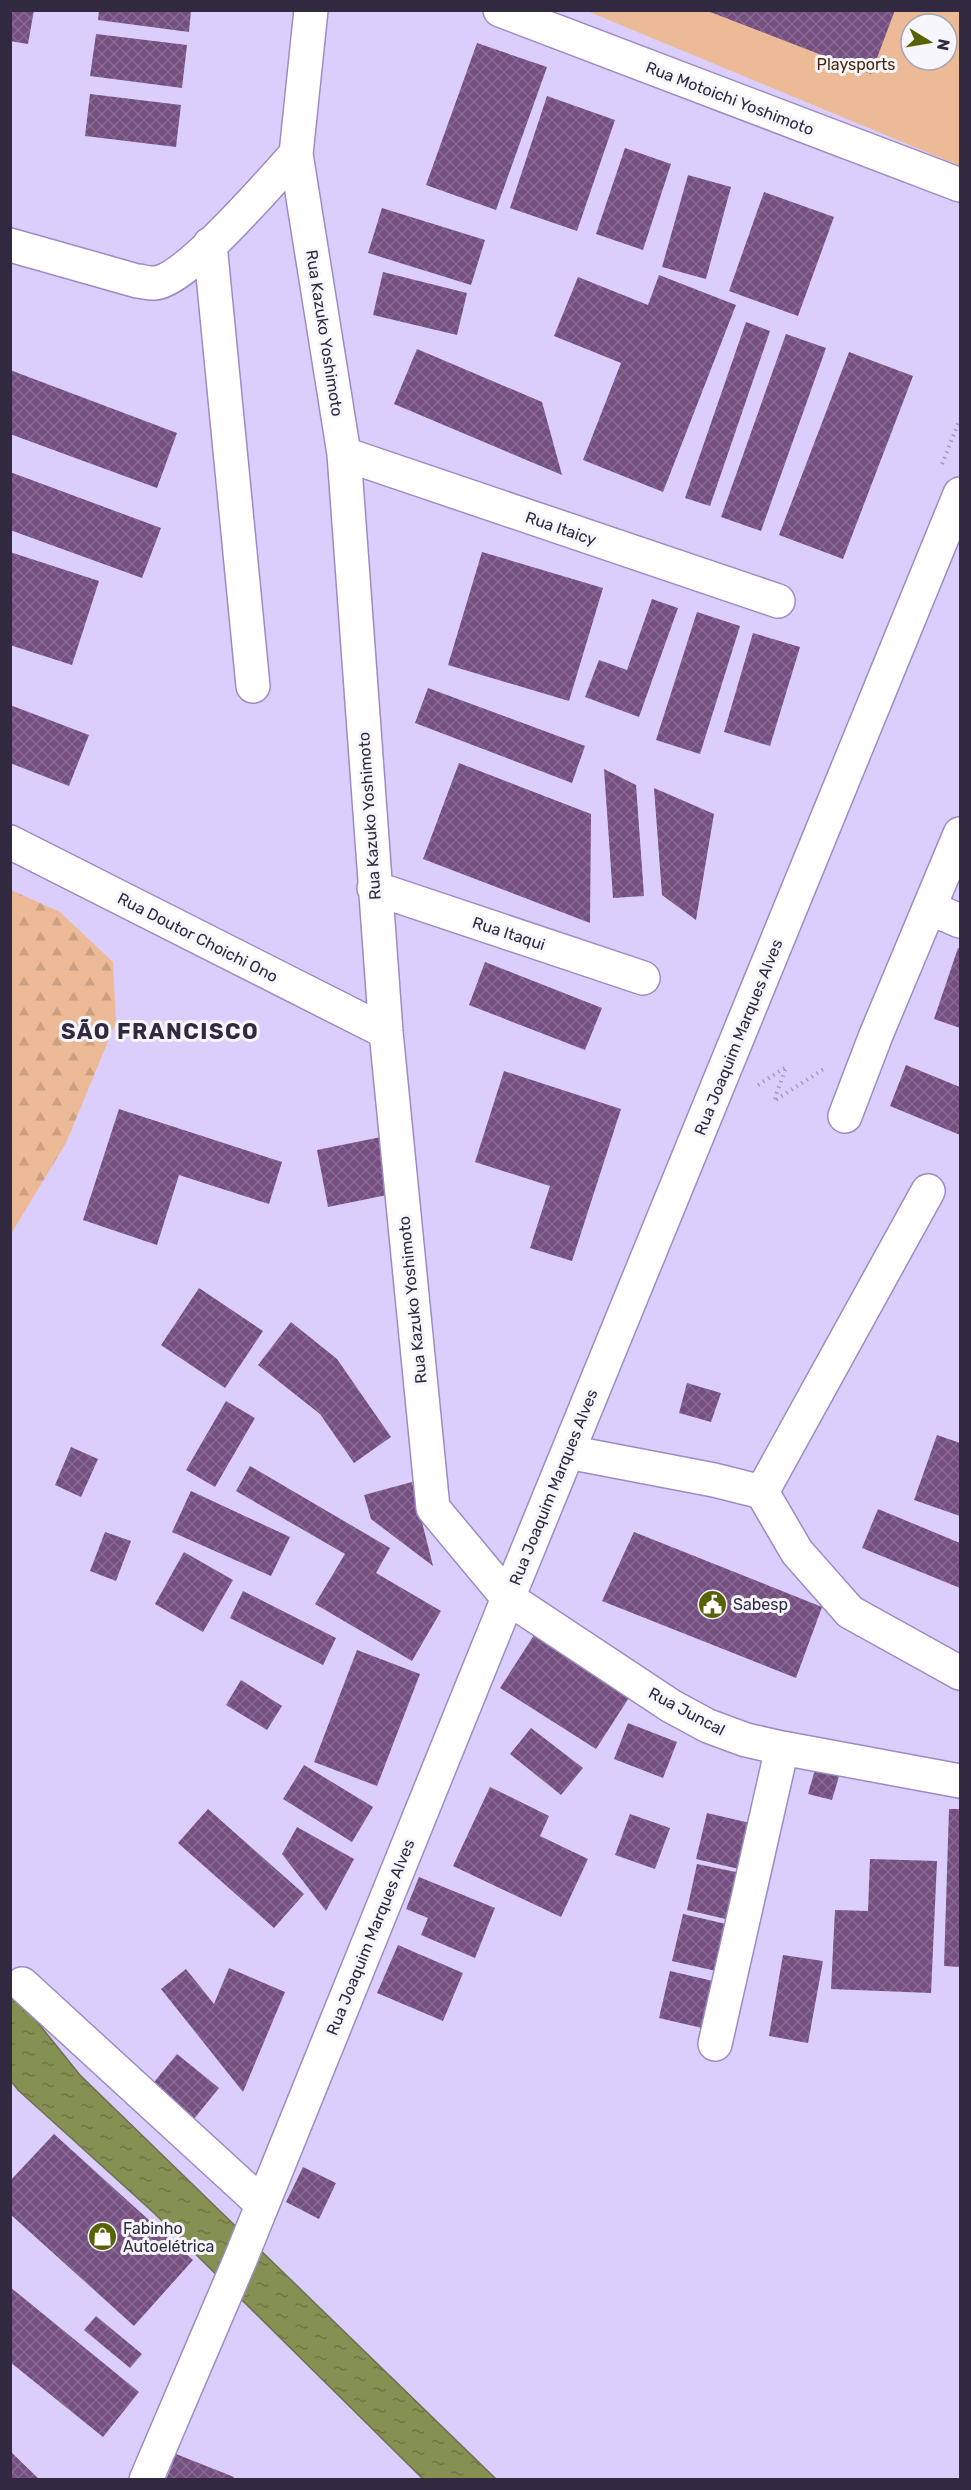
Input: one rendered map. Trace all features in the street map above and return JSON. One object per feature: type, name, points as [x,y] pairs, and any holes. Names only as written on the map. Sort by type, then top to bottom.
[{"type":"street","name":"Rua Kazuko Yoshimoto","points":[[311,10],[296,154],[344,454],[386,1032],[433,1508],[508,1598]]},
{"type":"street","name":"Rua Motoichi Yoshimoto","points":[[501,10],[960,185]]},
{"type":"street","points":[[10,245],[137,281],[155,283],[176,274],[210,244],[296,154]]},
{"type":"street","points":[[210,244],[253,686]]},
{"type":"street","name":"Rua Itaicy","points":[[344,454],[778,601]]},
{"type":"street","name":"Rua Joaquim Marques Alves","points":[[146,2480],[240,2260],[960,494]]},
{"type":"street","points":[[845,1116],[876,1035],[960,834]]},
{"type":"street","name":"Rua Doutor Choichi Ono","points":[[10,842],[386,1032]]},
{"type":"street","name":"Rua Itaqui","points":[[374,888],[643,978]]},
{"type":"street","points":[[930,909],[960,921]]},
{"type":"street","points":[[762,1492],[928,1191]]},
{"type":"street","points":[[568,1452],[714,1480],[762,1492],[798,1552],[850,1612],[960,1673]]},
{"type":"street","name":"Rua Juncal","points":[[508,1598],[680,1711],[708,1726],[746,1740],[782,1748],[960,1781]]},
{"type":"street","points":[[715,2044],[782,1748]]},
{"type":"street","points":[[22,1984],[262,2204]]},
{"type":"path","points":[[750,1089],[786,1067],[774,1101],[830,1065]]},
{"type":"green space","name":"Playsports","points":[[587,11],[960,11],[960,166]]},
{"type":"green space","points":[[11,890],[60,912],[113,962],[116,1022],[66,1143],[11,1234]]},
{"type":"water","points":[[10,1977],[26,2008],[80,2075],[496,2479],[423,2479],[154,2213],[18,2090],[11,2081]]},
{"type":"building","points":[[10,10],[34,10],[28,44],[10,41]]},
{"type":"building","points":[[99,10],[191,10],[189,32],[98,20]]},
{"type":"building","points":[[705,10],[895,10],[871,74]]},
{"type":"building","points":[[96,34],[187,45],[182,88],[90,76]]},
{"type":"building","points":[[477,43],[547,67],[496,210],[426,185]]},
{"type":"building","points":[[90,94],[181,105],[176,147],[85,136]]},
{"type":"building","points":[[547,96],[615,120],[577,231],[510,208]]},
{"type":"building","points":[[625,148],[671,164],[643,250],[596,234]]},
{"type":"building","points":[[688,175],[731,187],[706,279],[662,267]]},
{"type":"building","points":[[764,192],[834,217],[798,316],[729,291]]},
{"type":"building","points":[[382,208],[485,240],[471,285],[368,253]]},
{"type":"building","points":[[383,272],[467,293],[457,335],[373,315]]},
{"type":"building","points":[[659,275],[736,305],[663,492],[583,460],[621,363],[554,336],[578,277],[648,305]]},
{"type":"building","points":[[746,322],[770,331],[710,506],[685,498]]},
{"type":"building","points":[[786,334],[826,348],[761,531],[721,517]]},
{"type":"building","points":[[417,349],[542,402],[562,475],[394,404]]},
{"type":"building","points":[[849,352],[913,376],[843,559],[779,535]]},
{"type":"building","points":[[10,370],[177,433],[157,488],[10,434]]},
{"type":"building","points":[[10,472],[161,528],[142,578],[10,530]]},
{"type":"building","points":[[10,552],[99,581],[72,665],[10,645]]},
{"type":"building","points":[[482,552],[603,588],[569,701],[448,665]]},
{"type":"building","points":[[652,599],[678,608],[639,717],[585,697],[599,660],[627,670]]},
{"type":"building","points":[[697,612],[740,626],[700,754],[656,740]]},
{"type":"building","points":[[753,633],[800,647],[770,746],[724,732]]},
{"type":"building","points":[[428,688],[585,746],[572,783],[415,723]]},
{"type":"building","points":[[10,705],[89,735],[69,786],[10,763]]},
{"type":"building","points":[[459,763],[591,814],[590,923],[423,859]]},
{"type":"building","points":[[604,769],[636,785],[644,896],[613,898]]},
{"type":"building","points":[[654,788],[714,814],[696,920],[662,895]]},
{"type":"building","points":[[958,948],[960,949],[960,1028],[934,1019]]},
{"type":"building","points":[[485,962],[602,1008],[585,1050],[469,1005]]},
{"type":"building","points":[[906,1065],[960,1087],[960,1135],[890,1106]]},
{"type":"building","points":[[504,1071],[621,1109],[572,1261],[530,1248],[550,1186],[475,1162]]},
{"type":"building","points":[[119,1109],[282,1162],[269,1204],[179,1175],[157,1245],[83,1220]]},
{"type":"building","points":[[381,1137],[392,1194],[328,1207],[317,1150]]},
{"type":"building","points":[[199,1288],[263,1331],[225,1388],[161,1345]]},
{"type":"building","points":[[291,1322],[337,1359],[391,1437],[354,1463],[320,1414],[258,1365]]},
{"type":"building","points":[[687,1383],[721,1393],[711,1422],[679,1413]]},
{"type":"building","points":[[226,1401],[255,1418],[215,1487],[186,1470]]},
{"type":"building","points":[[937,1435],[960,1443],[960,1516],[914,1500]]},
{"type":"building","points":[[71,1447],[98,1459],[81,1497],[55,1485]]},
{"type":"building","points":[[250,1466],[390,1548],[376,1573],[441,1611],[412,1661],[315,1604],[345,1554],[236,1491]]},
{"type":"building","points":[[412,1482],[433,1566],[371,1519],[364,1495]]},
{"type":"building","points":[[191,1491],[290,1537],[271,1576],[172,1532]]},
{"type":"building","points":[[878,1509],[960,1543],[960,1588],[862,1548]]},
{"type":"building","points":[[105,1532],[131,1541],[116,1581],[90,1571]]},
{"type":"building","name":"Sabesp","points":[[634,1532],[822,1607],[796,1678],[602,1601]]},
{"type":"building","points":[[184,1552],[233,1580],[203,1632],[155,1604]]},
{"type":"building","points":[[243,1591],[336,1638],[323,1665],[230,1618]]},
{"type":"building","points":[[536,1632],[632,1693],[596,1749],[500,1688]]},
{"type":"building","points":[[357,1650],[420,1674],[377,1786],[314,1762]]},
{"type":"building","points":[[241,1680],[282,1706],[267,1730],[226,1705]]},
{"type":"building","points":[[628,1723],[677,1742],[663,1778],[614,1759]]},
{"type":"building","points":[[531,1728],[583,1768],[561,1795],[510,1754]]},
{"type":"building","points":[[304,1765],[373,1807],[352,1842],[283,1799]]},
{"type":"building","points":[[816,1766],[840,1773],[832,1800],[808,1794]]},
{"type":"building","points":[[490,1787],[549,1816],[540,1836],[588,1859],[561,1917],[453,1866]]},
{"type":"building","points":[[208,1809],[304,1894],[274,1928],[178,1843]]},
{"type":"building","points":[[949,1809],[960,1809],[960,1967],[944,1966]]},
{"type":"building","points":[[707,1813],[750,1823],[739,1869],[696,1859]]},
{"type":"building","points":[[630,1814],[670,1828],[655,1869],[615,1855]]},
{"type":"building","points":[[297,1827],[354,1859],[326,1911],[282,1854]]},
{"type":"building","points":[[870,1859],[937,1861],[931,1993],[831,1989],[835,1910],[868,1911]]},
{"type":"building","points":[[697,1864],[741,1873],[730,1920],[687,1910]]},
{"type":"building","points":[[419,1877],[495,1908],[475,1958],[421,1935],[428,1918],[406,1909]]},
{"type":"building","points":[[683,1914],[726,1924],[716,1971],[672,1961]]},
{"type":"building","points":[[398,1945],[463,1973],[443,2021],[377,1993]]},
{"type":"building","points":[[783,1955],[823,1961],[808,2043],[769,2036]]},
{"type":"building","points":[[229,1968],[285,1992],[243,2092],[161,1989],[186,1969],[214,2004]]},
{"type":"building","points":[[670,1971],[713,1981],[702,2028],[659,2018]]},
{"type":"building","points":[[177,2054],[219,2088],[193,2120],[151,2086]]},
{"type":"building","name":"Fabinho Autoelétrica","points":[[54,2134],[193,2260],[134,2326],[10,2214],[10,2181]]},
{"type":"building","points":[[303,2167],[336,2183],[319,2219],[286,2202]]},
{"type":"building","points":[[10,2287],[139,2392],[103,2437],[10,2362]]},
{"type":"building","points":[[96,2316],[142,2354],[130,2368],[84,2330]]},
{"type":"building","points":[[10,2451],[40,2480],[10,2480]]},
{"type":"building","points":[[176,2454],[234,2477],[233,2480],[166,2480]]},
{"type":"place","name":"Sabesp","points":[[712,1604]]},
{"type":"place","name":"Fabinho Autoelétrica","points":[[102,2237]]},
{"type":"district","name":"SÃO FRANCISCO","points":[[160,1031]]}]
